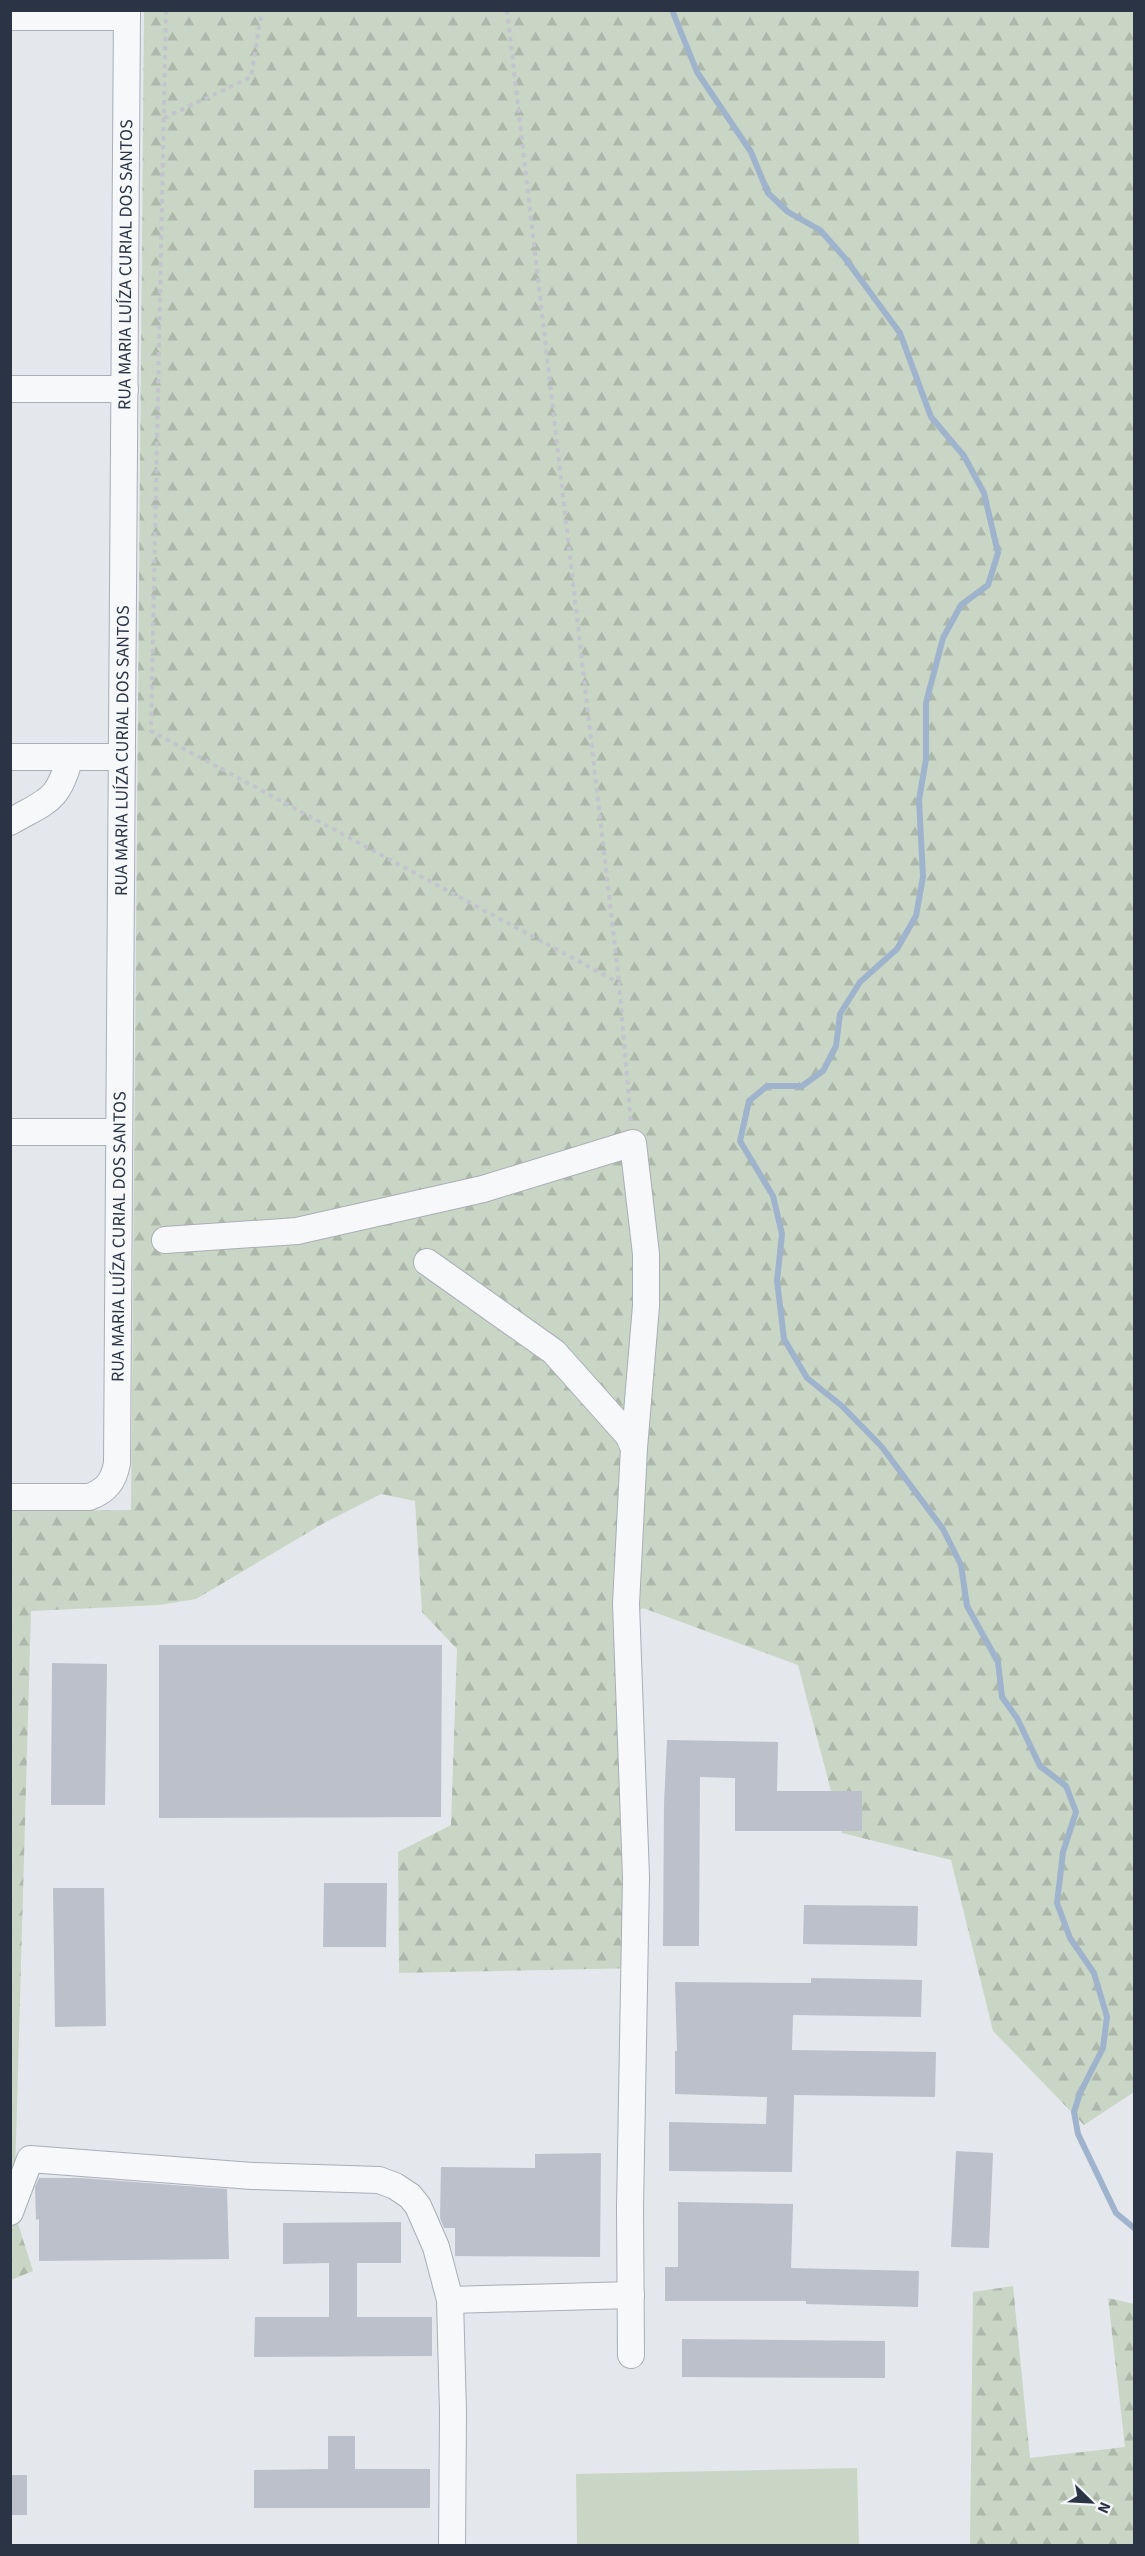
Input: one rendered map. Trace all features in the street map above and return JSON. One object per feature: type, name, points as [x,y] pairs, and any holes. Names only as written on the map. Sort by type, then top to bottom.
[{"type":"street","points":[[10,17],[127,14]]},
{"type":"street","name":"RUA MARIA LUÍZA CURIAL DOS SANTOS","points":[[10,1497],[89,1497],[99,1494],[113,1479],[117,1463],[127,14]]},
{"type":"street","points":[[10,389],[125,389]]},
{"type":"street","points":[[10,757],[122,757]]},
{"type":"street","points":[[10,822],[58,792],[70,757]]},
{"type":"street","points":[[10,1132],[119,1132]]},
{"type":"street","points":[[165,1240],[297,1231],[483,1189],[633,1143],[646,1254],[646,1306],[634,1448],[626,1604],[636,1877],[631,2355]]},
{"type":"street","points":[[427,1262],[554,1352],[628,1435],[634,1448]]},
{"type":"street","points":[[10,2212],[30,2159],[252,2176],[379,2180],[402,2190],[418,2206],[436,2247],[450,2300],[453,2412],[452,2546]]},
{"type":"street","points":[[450,2300],[631,2295]]},
{"type":"path","points":[[166,10],[151,731],[619,983]]},
{"type":"path","points":[[164,118],[251,77],[262,10]]},
{"type":"path","points":[[507,10],[619,983],[633,1143]]},
{"type":"green space","points":[[144,11],[1134,11],[1134,2092],[1084,2125],[993,2031],[951,1860],[842,1833],[798,1665],[643,1608],[631,1617],[642,1968],[399,1973],[398,1852],[451,1825],[457,1649],[422,1612],[415,1501],[381,1494],[324,1523],[196,1599],[159,1605],[31,1611],[14,2211],[33,2271],[11,2280],[11,1511],[131,1510]]},
{"type":"green space","points":[[1013,2286],[1030,2458],[1125,2447],[1108,2298],[1134,2304],[1134,2545],[970,2545],[973,2292]]},
{"type":"green space","points":[[857,2468],[859,2545],[577,2545],[576,2474]]},
{"type":"building","points":[[159,1645],[442,1645],[441,1817],[159,1818]]},
{"type":"building","points":[[52,1663],[107,1664],[105,1805],[51,1805]]},
{"type":"building","points":[[667,1740],[778,1742],[777,1791],[862,1791],[862,1831],[735,1831],[735,1778],[700,1777],[699,1946],[663,1946]]},
{"type":"building","points":[[324,1883],[387,1883],[386,1947],[323,1947]]},
{"type":"building","points":[[53,1888],[104,1888],[106,2026],[55,2027]]},
{"type":"building","points":[[804,1905],[918,1906],[917,1946],[803,1944]]},
{"type":"building","points":[[811,1978],[922,1980],[921,2017],[793,2015],[792,2050],[936,2052],[935,2097],[794,2095],[792,2172],[669,2171],[669,2122],[766,2124],[767,2097],[675,2094],[675,2051],[677,2051],[675,1982],[811,1983]]},
{"type":"building","points":[[956,2151],[993,2153],[989,2248],[951,2247]]},
{"type":"building","points":[[601,2153],[600,2257],[455,2256],[455,2228],[444,2228],[440,2218],[441,2167],[535,2168],[535,2154]]},
{"type":"building","points":[[39,2178],[81,2178],[227,2189],[229,2259],[39,2261],[39,2219],[36,2220],[35,2187]]},
{"type":"building","points":[[678,2202],[793,2204],[791,2268],[919,2271],[918,2307],[806,2304],[806,2301],[665,2301],[665,2267],[678,2267]]},
{"type":"building","points":[[401,2222],[401,2263],[357,2263],[357,2317],[432,2317],[432,2356],[254,2357],[255,2317],[329,2317],[329,2263],[283,2264],[283,2223]]},
{"type":"building","points":[[682,2339],[885,2341],[885,2378],[682,2377]]},
{"type":"building","points":[[328,2436],[355,2436],[355,2469],[430,2469],[430,2508],[254,2508],[254,2470],[328,2469]]},
{"type":"building","points":[[10,2475],[27,2475],[27,2515],[10,2515]]},
{"type":"waterway","points":[[672,10],[697,72],[751,152],[768,193],[788,212],[820,230],[844,257],[900,333],[931,417],[964,456],[984,493],[998,553],[988,585],[961,605],[943,638],[926,703],[926,759],[919,800],[923,877],[916,916],[897,949],[860,982],[840,1014],[836,1046],[823,1071],[802,1086],[767,1086],[749,1101],[740,1141],[773,1196],[782,1234],[777,1281],[784,1339],[807,1378],[842,1406],[882,1447],[943,1529],[961,1565],[967,1606],[998,1662],[1002,1697],[1017,1718],[1040,1766],[1066,1786],[1076,1812],[1063,1852],[1057,1903],[1070,1938],[1094,1973],[1107,2017],[1103,2048],[1080,2093],[1074,2112],[1078,2134],[1116,2213],[1134,2228]]}]
